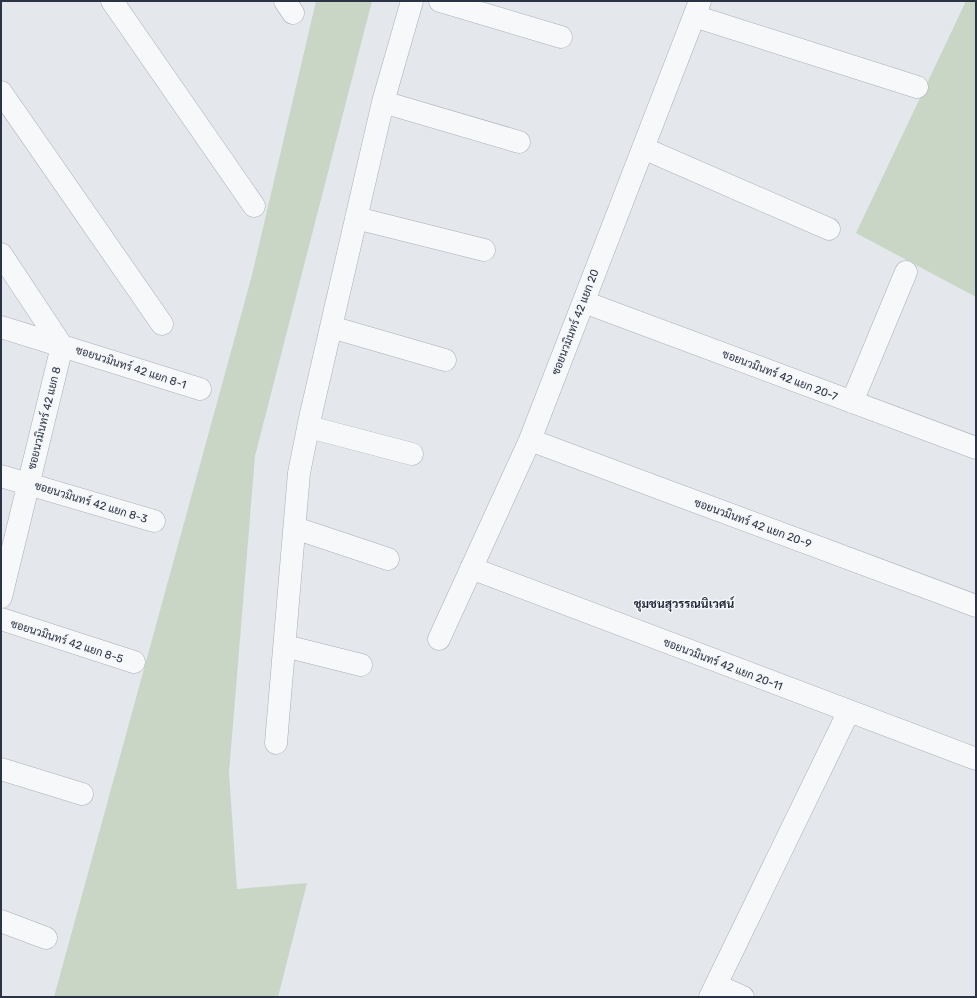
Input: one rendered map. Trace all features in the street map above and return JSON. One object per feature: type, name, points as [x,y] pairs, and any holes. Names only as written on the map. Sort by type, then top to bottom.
[{"type":"street","points":[[112,1],[254,206]]},
{"type":"street","points":[[276,743],[299,473],[308,427],[356,218],[384,102],[412,1]]},
{"type":"street","points":[[440,1],[561,37]]},
{"type":"street","points":[[697,8],[917,87]]},
{"type":"street","name":"ซอยนวมินทร์ 42 แยก 20","points":[[439,639],[530,440],[697,8]]},
{"type":"street","points":[[1,92],[162,324]]},
{"type":"street","points":[[384,102],[519,142]]},
{"type":"street","points":[[643,148],[829,229]]},
{"type":"street","points":[[356,218],[484,250]]},
{"type":"street","points":[[1,254],[62,346]]},
{"type":"street","points":[[852,402],[906,272]]},
{"type":"street","name":"ซอยนวมินทร์ 42 แยก 20-7","points":[[584,302],[976,448]]},
{"type":"street","name":"ซอยนวมินทร์ 42 แยก 8-1","points":[[1,327],[200,389]]},
{"type":"street","points":[[331,327],[445,360]]},
{"type":"street","name":"ซอยนวมินทร์ 42 แยก 8","points":[[1,597],[62,346]]},
{"type":"street","points":[[308,427],[412,454]]},
{"type":"street","name":"ซอยนวมินทร์ 42 แยก 20-9","points":[[530,440],[976,606]]},
{"type":"street","name":"ซอยนวมินทร์ 42 แยก 8-3","points":[[1,476],[154,521]]},
{"type":"street","points":[[295,528],[388,559]]},
{"type":"street","name":"ซอยนวมินทร์ 42 แยก 20-11","points":[[471,568],[976,759]]},
{"type":"street","name":"ซอยนวมินทร์ 42 แยก 8-5","points":[[1,619],[134,662]]},
{"type":"street","points":[[284,646],[361,665]]},
{"type":"street","points":[[743,997],[713,991],[849,711]]},
{"type":"street","points":[[1,770],[82,794]]},
{"type":"street","points":[[1,921],[46,938]]},
{"type":"green space","points":[[316,1],[372,1],[255,456],[229,773],[237,889],[307,883],[278,997],[54,997],[252,275]]},
{"type":"green space","points":[[966,1],[976,1],[976,297],[856,233]]},
{"type":"district","name":"ชุมชนสุวรรณนิเวศน์","points":[[684,604]]}]
